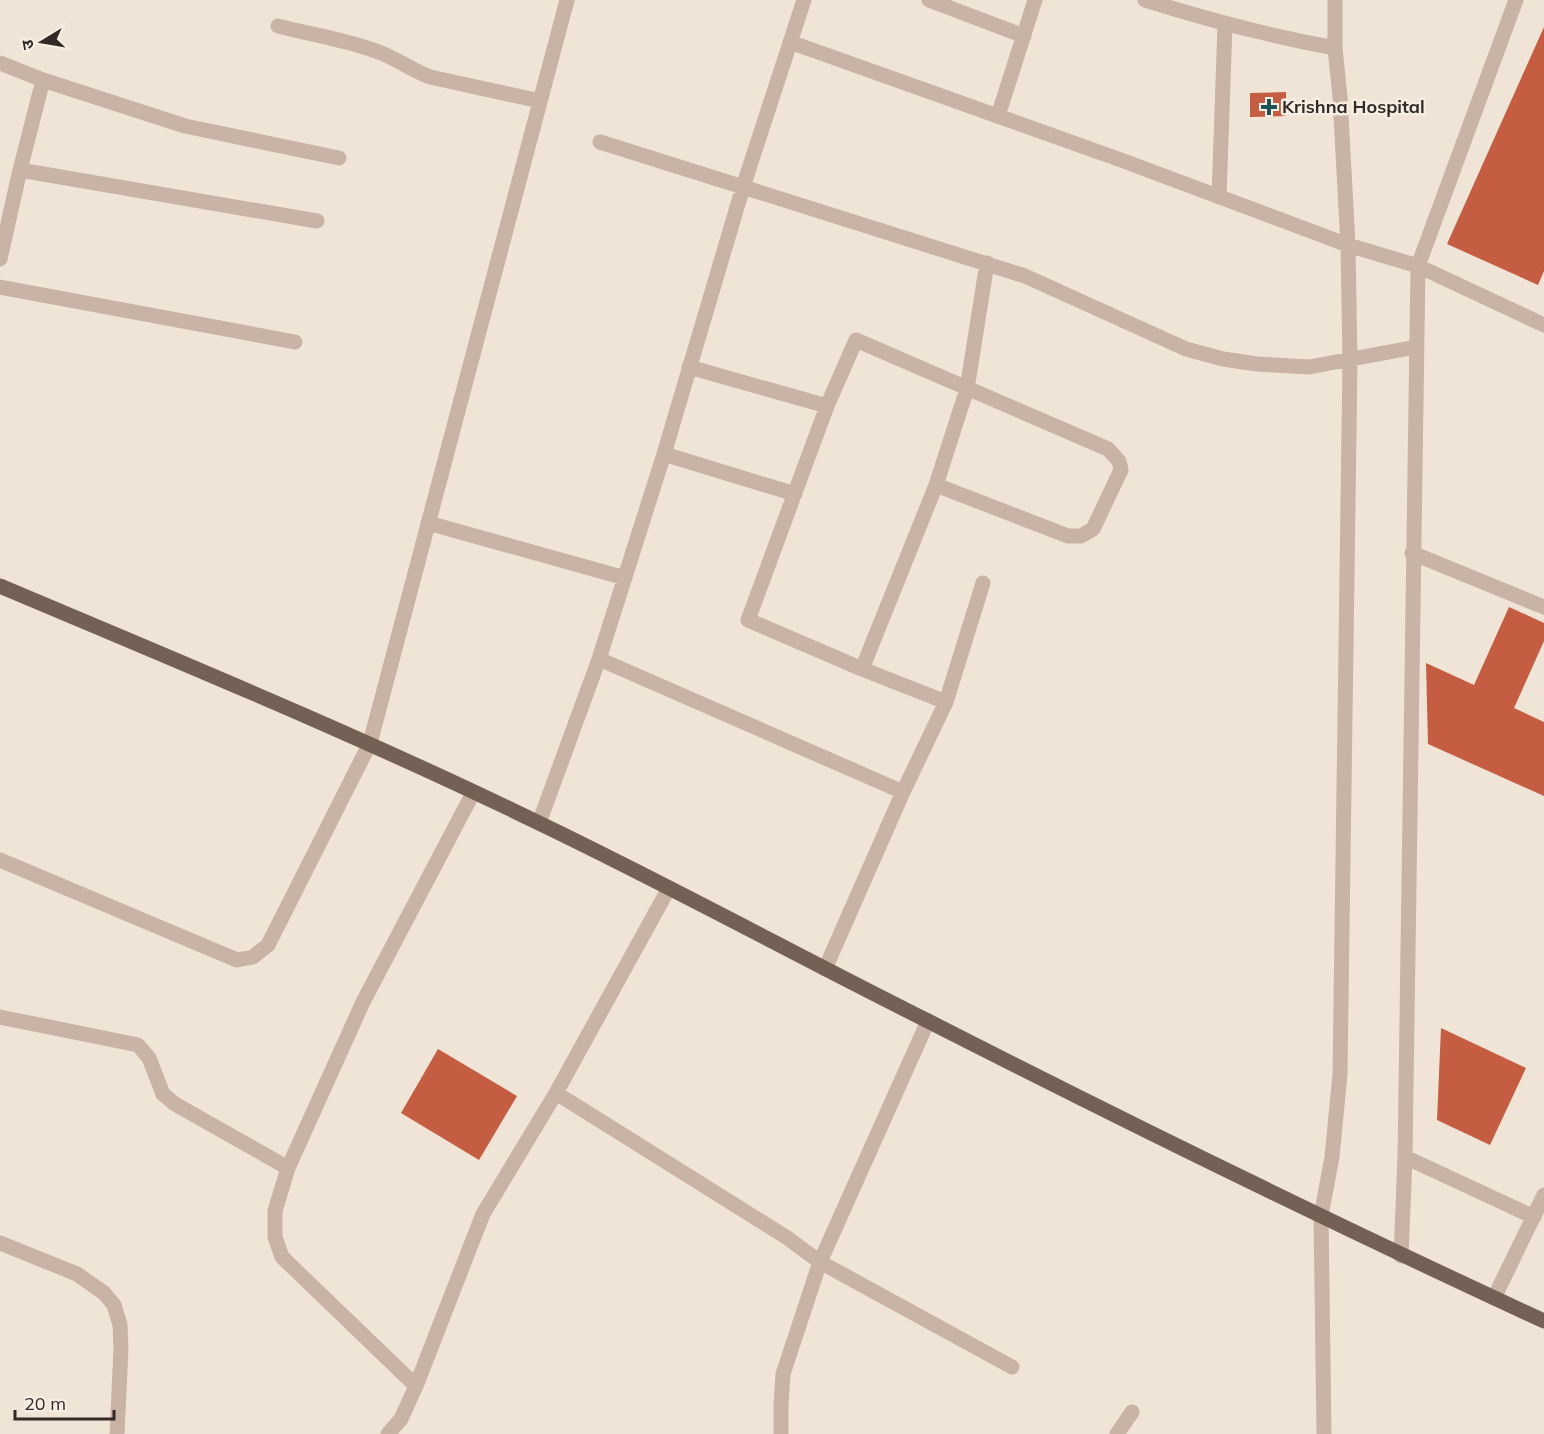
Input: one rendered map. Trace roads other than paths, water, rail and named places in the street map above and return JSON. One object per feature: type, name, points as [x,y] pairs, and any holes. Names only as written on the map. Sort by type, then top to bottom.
[{"type":"main road","points":[[0,586],[370,743],[539,823],[928,1021],[1401,1256],[1544,1321]]},
{"type":"street","points":[[0,860],[237,960],[253,957],[268,945],[370,743],[567,0]]},
{"type":"street","points":[[539,823],[599,659],[664,454],[743,187],[804,0]]},
{"type":"street","points":[[929,0],[1024,36]]},
{"type":"street","points":[[998,116],[1035,0]]},
{"type":"street","points":[[1145,0],[1225,25],[1335,48]]},
{"type":"street","points":[[1324,1434],[1321,1216],[1332,1157],[1340,1074],[1350,361],[1348,245],[1335,48],[1335,0]]},
{"type":"street","points":[[1401,1256],[1405,1156],[1412,553],[1418,266],[1516,0]]},
{"type":"street","points":[[1219,197],[1225,25]]},
{"type":"street","points":[[278,26],[370,48],[387,55],[415,72],[430,77],[540,101]]},
{"type":"street","points":[[790,42],[1348,245],[1418,266],[1544,325]]},
{"type":"street","points":[[0,63],[43,80],[185,126],[339,158]]},
{"type":"street","points":[[0,259],[43,80]]},
{"type":"street","points":[[600,142],[1025,276],[1186,349],[1223,359],[1257,364],[1309,367],[1416,347]]},
{"type":"street","points":[[20,170],[317,221]]},
{"type":"street","points":[[862,669],[936,485],[966,389],[987,263]]},
{"type":"street","points":[[0,287],[295,342]]},
{"type":"street","points":[[936,485],[1068,536],[1082,536],[1092,529],[1121,470],[1119,461],[1108,449],[856,340],[827,406],[748,620],[946,702]]},
{"type":"street","points":[[689,367],[827,406]]},
{"type":"street","points":[[664,454],[795,494]]},
{"type":"street","points":[[428,523],[625,578]]},
{"type":"street","points":[[1412,553],[1544,607]]},
{"type":"street","points":[[825,969],[903,792],[946,702],[983,583]]},
{"type":"street","points":[[599,659],[903,792]]},
{"type":"street","points":[[416,1386],[282,1257],[275,1237],[275,1211],[288,1168],[363,1002],[473,793]]},
{"type":"street","points":[[387,1434],[401,1419],[416,1386],[483,1214],[556,1093],[669,888]]},
{"type":"street","points":[[0,1017],[138,1045],[149,1058],[163,1094],[175,1104],[288,1168]]},
{"type":"street","points":[[781,1434],[783,1374],[820,1262],[928,1021]]},
{"type":"street","points":[[556,1093],[776,1231],[820,1262],[1012,1367]]},
{"type":"street","points":[[1405,1156],[1534,1217]]},
{"type":"street","points":[[1494,1298],[1544,1195]]},
{"type":"street","points":[[0,1243],[77,1274],[104,1293],[114,1305],[120,1325],[121,1348],[117,1434]]},
{"type":"street","points":[[1117,1434],[1132,1412]]},
{"type":"place","name":"Krishna Hospital","points":[[1269,107]]}]
